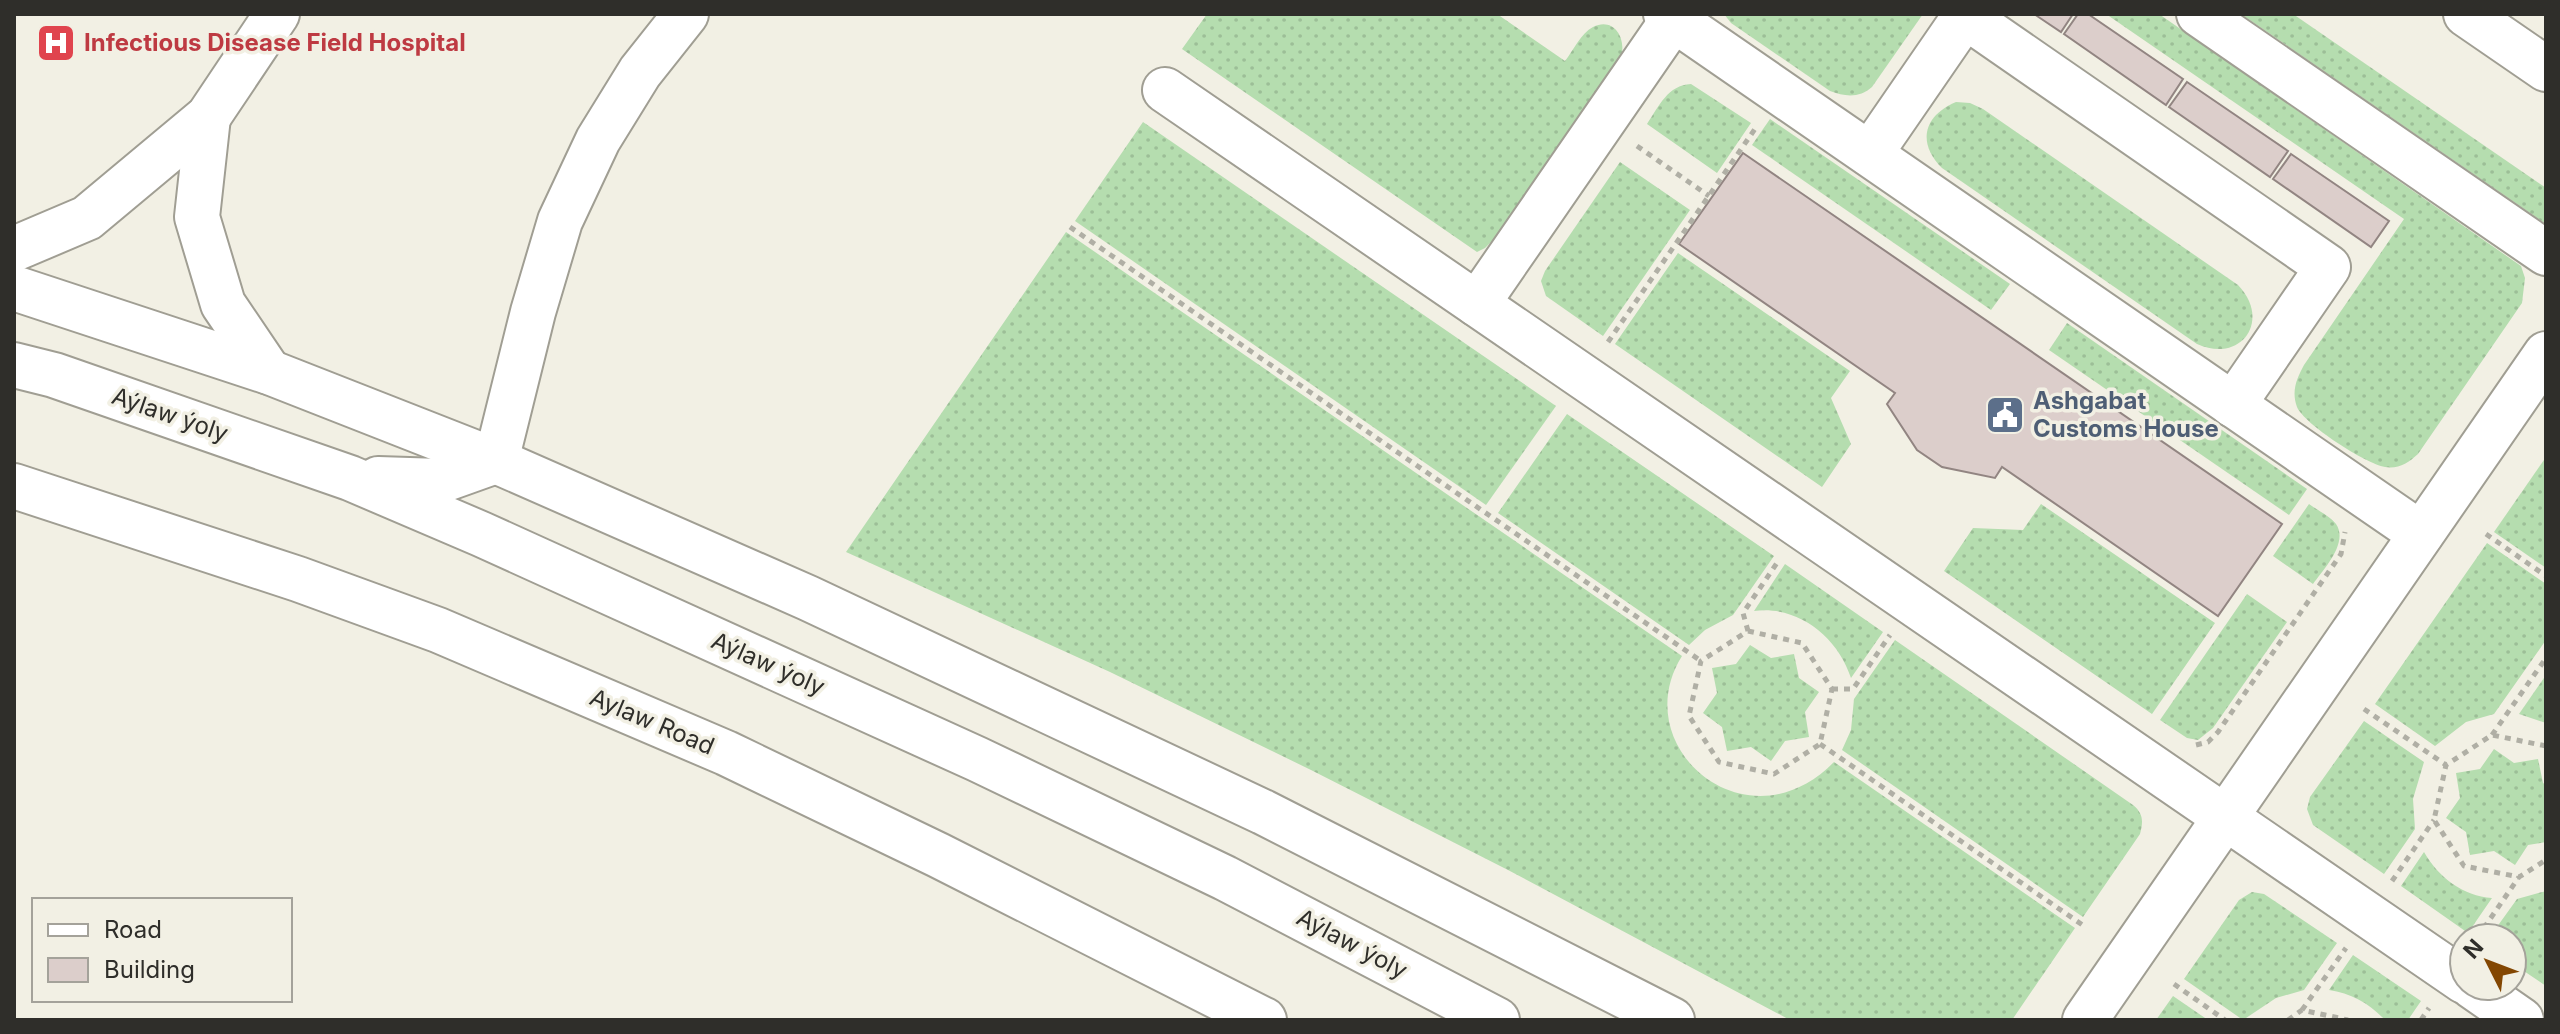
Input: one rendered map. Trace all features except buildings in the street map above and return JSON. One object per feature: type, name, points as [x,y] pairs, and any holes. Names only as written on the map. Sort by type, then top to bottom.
[{"type":"main road","points":[[14,249],[87,218],[208,117],[277,14]]},
{"type":"main road","points":[[496,461],[533,312],[560,221],[598,140],[640,72],[686,14]]},
{"type":"main road","points":[[2199,14],[2546,253]]},
{"type":"main road","points":[[2466,14],[2546,69]]},
{"type":"main road","points":[[1477,304],[1672,16],[2421,534]]},
{"type":"main road","points":[[1870,154],[1965,16],[2328,267],[2233,405]]},
{"type":"main road","points":[[1165,90],[2448,970]]},
{"type":"main road","points":[[208,117],[197,217],[223,304],[269,372]]},
{"type":"main road","points":[[14,288],[269,372],[496,461],[808,598],[1263,812],[1672,1020]]},
{"type":"main road","points":[[2085,1020],[2546,354]]},
{"type":"main road","name":"Aýlaw ýoly","points":[[14,365],[54,375],[350,478],[481,534],[977,759],[1225,878],[1497,1020]]},
{"type":"main road","points":[[350,478],[440,481],[496,461]]},
{"type":"main road","name":"Aylaw Road","points":[[14,486],[298,579],[438,630],[740,760],[952,861],[1264,1020]]},
{"type":"main road","points":[[2495,1002],[2521,1020]]},
{"type":"path","points":[[1606,345],[1760,121],[1755,118]]},
{"type":"path","points":[[1629,140],[1709,196]]},
{"type":"path","points":[[1070,227],[1701,661]]},
{"type":"path","points":[[2184,744],[2200,745],[2218,732],[2341,554],[2345,540],[2344,527]]},
{"type":"path","points":[[2486,534],[2546,576]]},
{"type":"path","points":[[1748,631],[1743,613],[1783,555]]},
{"type":"path","points":[[1748,631],[1802,643],[1832,689],[1820,744],[1774,774],[1719,762],[1689,716],[1701,661],[1748,631]]},
{"type":"path","points":[[1832,689],[1853,689],[1893,631]]},
{"type":"path","points":[[2389,885],[2434,820],[2446,765],[2492,735],[2546,658]]},
{"type":"path","points":[[2364,709],[2446,765]]},
{"type":"path","points":[[2492,735],[2546,746]]},
{"type":"path","points":[[1820,744],[2084,926]]},
{"type":"path","points":[[2434,820],[2464,866],[2519,877]]},
{"type":"path","points":[[2488,922],[2519,877],[2546,860]]},
{"type":"path","points":[[2288,1020],[2302,1010],[2349,944]]},
{"type":"path","points":[[2174,984],[2225,1020]]},
{"type":"path","points":[[2302,1010],[2348,1020]]},
{"type":"green space","points":[[1207,14],[1497,14],[1565,61],[1585,33],[1601,24],[1618,32],[1622,52],[1502,231],[1477,252],[1182,49]]},
{"type":"green space","points":[[1724,14],[1923,14],[1872,87],[1852,95],[1830,91],[1731,23]]},
{"type":"green space","points":[[2106,14],[2159,14],[2521,266],[2525,278],[2522,303],[2411,460],[2399,466],[2385,467],[2364,459],[2311,423],[2297,407],[2295,396],[2297,380],[2304,365],[2404,219]]},
{"type":"green space","points":[[2241,14],[2293,14],[2546,188],[2546,224]]},
{"type":"green space","points":[[1691,84],[1751,123],[1717,173],[1647,124],[1670,92]]},
{"type":"green space","points":[[1956,102],[1970,103],[1983,109],[2238,285],[2248,298],[2252,312],[2252,324],[2247,335],[2227,348],[2213,349],[2197,344],[1942,168],[1929,149],[1927,131],[1936,115]]},
{"type":"green space","points":[[1770,119],[2010,284],[1991,310],[1752,145]]},
{"type":"green space","points":[[1143,122],[1556,406],[1486,505],[1075,221]]},
{"type":"green space","points":[[1620,162],[1690,210],[1603,336],[1546,296],[1541,281]]},
{"type":"green space","points":[[1066,232],[1682,656],[1669,690],[1669,723],[1682,753],[1704,776],[1733,792],[1766,796],[1800,787],[1834,762],[2075,928],[2012,1020],[1790,1020],[1508,870],[1311,770],[1110,672],[846,552]]},
{"type":"green space","points":[[1678,253],[1850,371],[1831,398],[1851,444],[1822,487],[1615,344]]},
{"type":"green space","points":[[2067,323],[2307,489],[2289,515],[2049,350]]},
{"type":"green space","points":[[1567,414],[1774,556],[1733,615],[1705,630],[1689,645],[1498,513]]},
{"type":"green space","points":[[2546,457],[2546,568],[2494,532]]},
{"type":"green space","points":[[2041,504],[2215,623],[2152,714],[1944,571],[1973,528],[2023,530]]},
{"type":"green space","points":[[2309,504],[2333,521],[2339,531],[2337,548],[2313,584],[2273,556]]},
{"type":"green space","points":[[2487,543],[2546,584],[2546,640],[2494,714],[2466,722],[2435,746],[2375,704]]},
{"type":"green space","points":[[1785,564],[1883,632],[1851,678],[1837,649],[1814,627],[1786,613],[1754,611]]},
{"type":"green space","points":[[2247,594],[2287,622],[2213,728],[2198,740],[2187,738],[2160,720]]},
{"type":"green space","points":[[1895,640],[2139,812],[2142,822],[2140,834],[2083,917],[1842,750],[1851,730],[1854,699]]},
{"type":"green space","points":[[1750,645],[1771,658],[1794,654],[1799,678],[1819,692],[1805,712],[1809,737],[1785,741],[1771,761],[1751,747],[1727,751],[1722,727],[1703,713],[1717,693],[1712,668],[1736,664]]},
{"type":"green space","points":[[2546,675],[2546,723],[2519,714]]},
{"type":"green space","points":[[2364,721],[2424,762],[2413,799],[2415,829],[2384,874],[2313,825],[2307,809],[2310,797]]},
{"type":"green space","points":[[2494,749],[2514,763],[2538,759],[2546,785],[2546,842],[2528,845],[2515,865],[2494,851],[2470,855],[2466,832],[2446,818],[2460,798],[2456,773],[2480,769]]},
{"type":"green space","points":[[2424,852],[2452,884],[2492,898],[2476,922],[2452,922],[2401,886]]},
{"type":"green space","points":[[2546,891],[2546,986],[2528,974],[2528,922],[2500,922],[2517,899]]},
{"type":"green space","points":[[2252,892],[2264,894],[2337,943],[2304,990],[2276,998],[2243,1020],[2184,979],[2239,900]]},
{"type":"green space","points":[[2353,955],[2421,1001],[2408,1020],[2385,1020],[2360,1000],[2329,990]]},
{"type":"green space","points":[[2173,996],[2208,1020],[2156,1020]]},
{"type":"place","name":"Infectious Disease Field Hospital","points":[[56,43]]},
{"type":"place","name":"Ashgabat Customs House","points":[[2005,415]]}]
